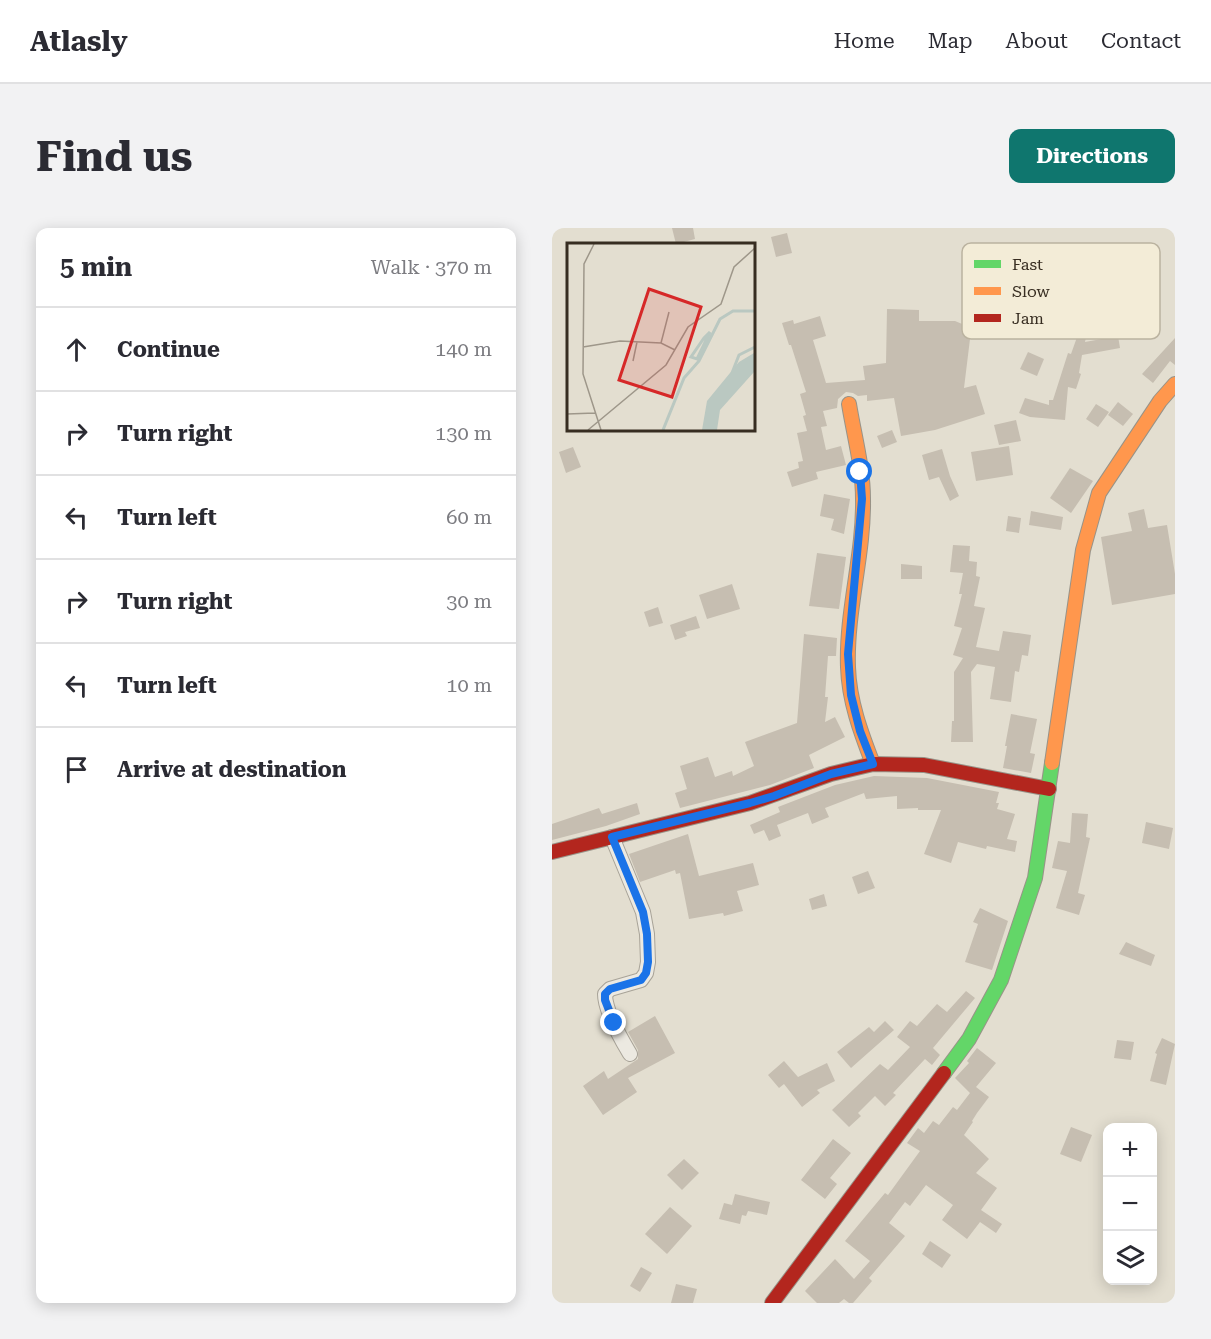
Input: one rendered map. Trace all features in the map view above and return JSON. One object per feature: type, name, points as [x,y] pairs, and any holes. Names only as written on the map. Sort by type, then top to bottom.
[{"type":"street","points":[[772,1303],[969,1039],[1001,980],[1035,878],[1083,550],[1099,494],[1160,401],[1175,384]]},
{"type":"street","points":[[849,404],[862,499],[848,654],[851,695],[860,731],[873,764]]},
{"type":"street","points":[[552,852],[750,803],[831,774],[873,764],[924,765],[1049,789]]},
{"type":"street","points":[[612,837],[643,912],[647,934],[646,973],[641,980],[610,989],[605,994],[614,1023],[630,1054]]},
{"type":"building","points":[[672,228],[693,228],[695,239],[676,243]]},
{"type":"building","points":[[787,233],[792,253],[776,257],[771,237]]},
{"type":"building","points":[[887,309],[919,310],[919,321],[955,321],[962,324],[962,339],[970,339],[964,388],[976,385],[985,414],[935,430],[901,436],[894,398],[867,401],[867,395],[858,396],[846,392],[838,399],[837,408],[823,411],[827,426],[821,427],[826,450],[841,446],[846,465],[816,472],[818,479],[792,487],[787,472],[799,468],[798,462],[803,461],[797,433],[807,431],[803,416],[806,415],[800,394],[806,392],[782,323],[793,320],[794,324],[820,316],[826,336],[813,340],[826,383],[865,380],[863,366],[886,363]]},
{"type":"building","points":[[1175,338],[1175,365],[1170,361],[1153,383],[1142,374]]},
{"type":"building","points":[[1076,339],[1086,339],[1085,342],[1118,339],[1120,348],[1082,355],[1079,373],[1081,374],[1076,389],[1068,387],[1065,420],[1030,417],[1019,413],[1025,398],[1049,405],[1049,400],[1053,400],[1068,353],[1071,354]]},
{"type":"building","points":[[1028,352],[1044,359],[1037,376],[1020,369]]},
{"type":"building","points":[[1118,402],[1133,414],[1123,426],[1108,415]]},
{"type":"building","points":[[1096,404],[1109,412],[1098,427],[1086,419]]},
{"type":"building","points":[[1016,420],[1021,441],[999,445],[994,425]]},
{"type":"building","points":[[892,430],[897,442],[882,448],[877,436]]},
{"type":"building","points":[[1009,446],[1013,475],[976,481],[971,452]]},
{"type":"building","points":[[573,447],[581,467],[566,473],[559,452]]},
{"type":"building","points":[[942,449],[959,496],[950,501],[939,477],[929,480],[922,455]]},
{"type":"building","points":[[1070,468],[1093,481],[1071,513],[1050,498]]},
{"type":"building","points":[[824,494],[850,499],[844,534],[831,530],[834,519],[820,516]]},
{"type":"building","points":[[1144,509],[1148,528],[1167,525],[1175,574],[1175,594],[1112,605],[1101,537],[1132,531],[1128,513]]},
{"type":"building","points":[[1031,511],[1063,517],[1061,530],[1029,525]]},
{"type":"building","points":[[1008,516],[1021,518],[1019,533],[1006,531]]},
{"type":"building","points":[[953,545],[970,546],[969,561],[977,562],[976,576],[980,577],[974,606],[985,608],[976,647],[999,651],[1003,631],[1031,635],[1028,656],[1022,655],[1019,672],[1015,671],[1011,702],[990,699],[995,667],[977,664],[971,672],[973,742],[951,742],[952,721],[954,721],[954,672],[963,658],[953,655],[962,628],[954,626],[962,594],[959,594],[963,573],[950,572]]},
{"type":"building","points":[[817,553],[846,557],[839,609],[809,606]]},
{"type":"building","points":[[901,564],[922,566],[922,579],[901,579]]},
{"type":"building","points":[[732,584],[740,609],[707,619],[699,595]]},
{"type":"building","points":[[658,607],[663,623],[649,627],[644,612]]},
{"type":"building","points":[[696,616],[700,628],[685,632],[687,636],[675,640],[670,625]]},
{"type":"building","points":[[804,634],[837,638],[836,656],[828,656],[825,697],[828,697],[825,722],[835,717],[845,737],[809,755],[814,768],[770,785],[680,808],[675,793],[687,789],[680,766],[708,757],[715,777],[732,771],[733,776],[754,766],[745,742],[797,723]]},
{"type":"building","points":[[1011,714],[1037,719],[1030,753],[1035,754],[1031,773],[1003,768]]},
{"type":"building","points":[[874,776],[927,778],[999,792],[997,809],[1015,814],[1007,839],[1017,841],[1015,852],[987,846],[986,849],[958,842],[951,863],[924,854],[941,810],[897,809],[897,796],[866,799],[864,793],[825,808],[829,817],[812,824],[808,813],[777,825],[781,836],[769,841],[764,830],[754,834],[750,825],[780,812],[778,807],[835,785]]},
{"type":"building","points":[[637,803],[640,814],[606,826],[552,840],[552,824],[599,808],[602,814]]},
{"type":"building","points":[[1072,813],[1088,814],[1086,837],[1090,838],[1078,893],[1085,895],[1079,915],[1056,908],[1067,871],[1052,868],[1058,841],[1070,843]]},
{"type":"building","points":[[1146,822],[1173,828],[1169,849],[1142,843]]},
{"type":"building","points":[[688,834],[699,876],[753,863],[759,885],[737,891],[743,911],[724,916],[723,913],[689,919],[680,873],[676,874],[675,870],[640,882],[629,854]]},
{"type":"building","points":[[868,871],[875,888],[858,894],[852,877]]},
{"type":"building","points":[[824,894],[827,906],[812,910],[809,899]]},
{"type":"building","points":[[980,908],[1008,921],[992,970],[965,962],[978,924],[973,922]]},
{"type":"building","points":[[1126,942],[1155,955],[1151,966],[1119,954]]},
{"type":"building","points":[[966,991],[975,998],[933,1048],[940,1055],[932,1065],[925,1059],[893,1093],[896,1095],[885,1106],[875,1096],[858,1113],[861,1116],[849,1127],[832,1110],[880,1064],[888,1070],[910,1047],[897,1037],[910,1021],[917,1026],[937,1004],[947,1012]]},
{"type":"building","points":[[655,1016],[675,1053],[628,1078],[637,1092],[603,1115],[583,1086],[604,1071],[608,1079],[638,1059],[638,1050],[628,1032]]},
{"type":"building","points":[[885,1021],[894,1030],[851,1068],[837,1052],[869,1027],[874,1032]]},
{"type":"building","points":[[1162,1038],[1175,1044],[1166,1085],[1150,1081],[1157,1054],[1155,1053]]},
{"type":"building","points":[[1117,1040],[1134,1042],[1131,1060],[1114,1058]]},
{"type":"building","points":[[977,1048],[996,1063],[976,1087],[989,1097],[964,1135],[989,1159],[976,1173],[997,1188],[981,1210],[1002,1224],[996,1233],[980,1222],[967,1239],[942,1220],[953,1205],[926,1185],[910,1206],[905,1202],[889,1223],[905,1236],[869,1278],[872,1281],[853,1303],[844,1299],[839,1303],[817,1303],[805,1291],[835,1259],[854,1279],[870,1261],[845,1241],[885,1193],[888,1195],[920,1151],[907,1143],[918,1128],[924,1133],[933,1121],[939,1125],[953,1107],[957,1110],[970,1093],[955,1078],[969,1063],[967,1061]]},
{"type":"building","points":[[784,1061],[798,1077],[827,1063],[835,1081],[817,1090],[820,1093],[802,1107],[784,1084],[779,1088],[768,1075]]},
{"type":"building","points":[[1071,1127],[1092,1135],[1081,1162],[1060,1154]]},
{"type":"building","points":[[833,1139],[851,1153],[830,1178],[837,1184],[825,1199],[801,1180]]},
{"type":"building","points":[[684,1159],[699,1173],[682,1190],[667,1175]]},
{"type":"building","points":[[735,1194],[770,1202],[767,1215],[748,1211],[746,1216],[742,1215],[740,1224],[719,1219],[724,1203],[732,1205]]},
{"type":"building","points":[[670,1207],[692,1226],[667,1254],[645,1234]]},
{"type":"building","points":[[930,1241],[951,1255],[942,1268],[922,1254]]},
{"type":"building","points":[[641,1267],[652,1273],[640,1292],[630,1286]]},
{"type":"building","points":[[676,1284],[697,1289],[693,1303],[671,1303]]},
{"type":"traffic: fast","points":[[944,1073],[969,1039],[1001,980],[1035,878],[1052,763]]},
{"type":"traffic: slow","points":[[1052,763],[1083,550],[1099,493],[1160,401],[1175,384]]},
{"type":"traffic: slow","points":[[849,404],[863,487],[863,520],[850,625],[848,667],[853,704],[873,764]]},
{"type":"traffic: jam","points":[[552,852],[750,803],[831,774],[873,764],[924,765],[1049,789]]},
{"type":"traffic: jam","points":[[772,1303],[944,1073]]},
{"type":"route","points":[[614,1023],[605,994],[610,989],[641,980],[646,973],[648,962],[646,923],[643,912],[612,837],[750,803],[831,774],[873,764],[860,731],[851,695],[848,654],[862,499],[860,472]]}]
